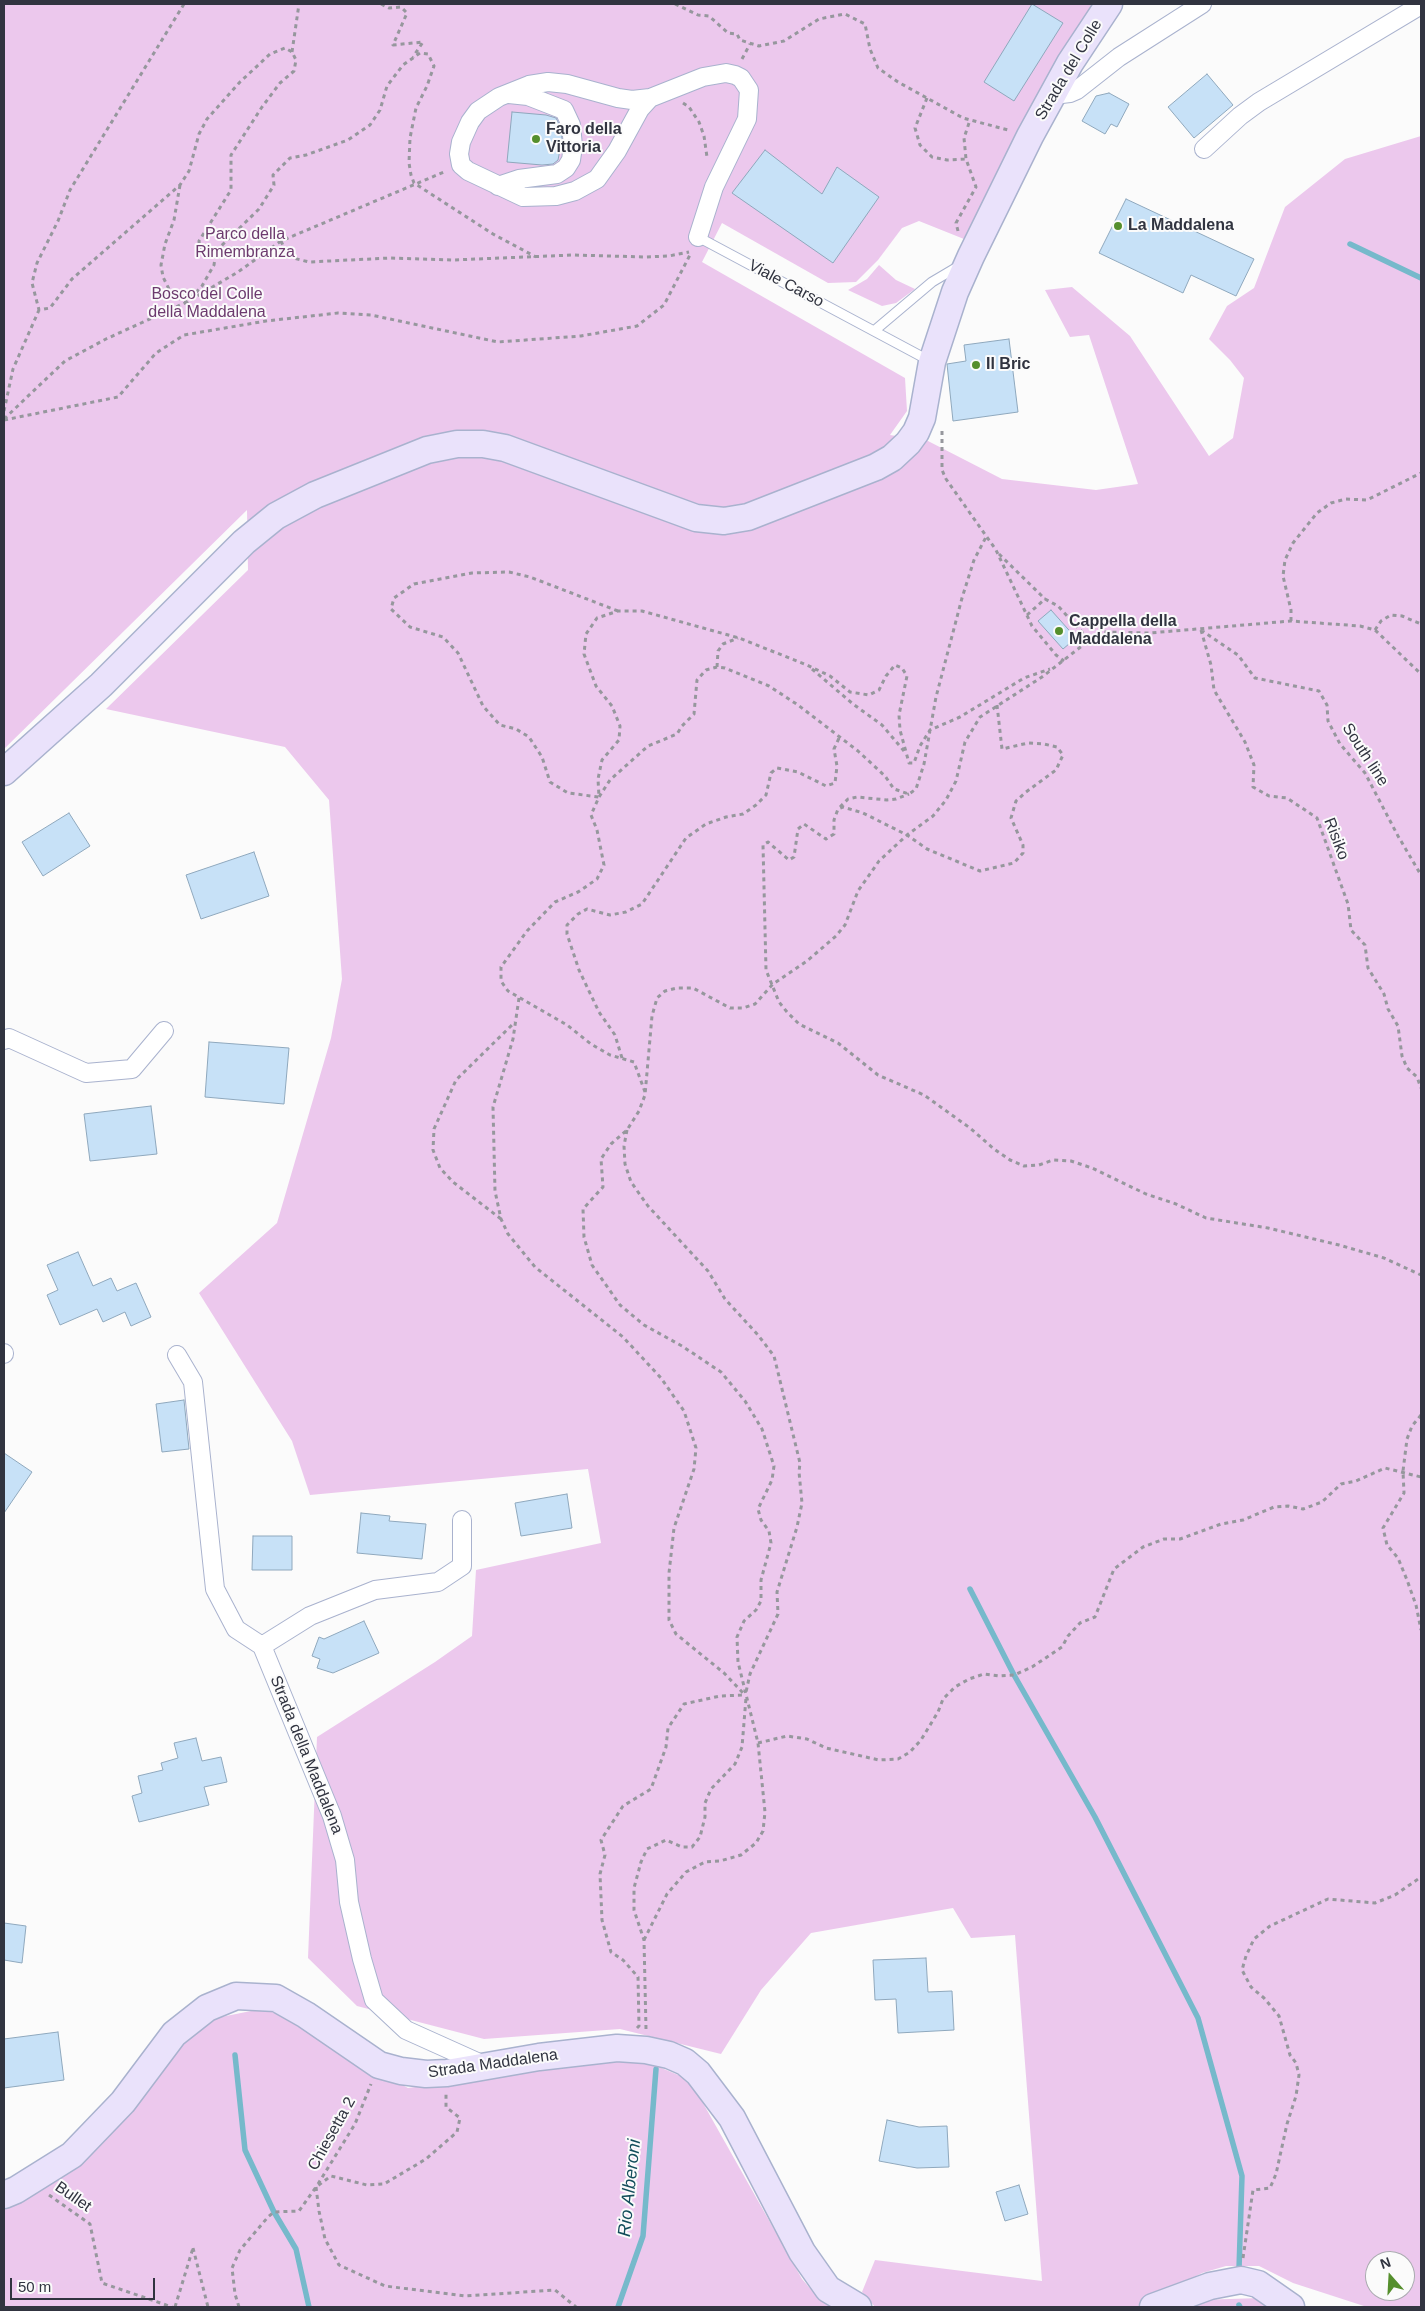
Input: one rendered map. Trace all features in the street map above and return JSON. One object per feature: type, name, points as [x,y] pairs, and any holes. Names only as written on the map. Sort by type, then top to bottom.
[{"type":"street","name":"Strada del Colle","points":[[4,772],[101,685],[244,542],[276,516],[315,495],[427,450],[457,444],[483,444],[505,448],[696,518],[724,521],[748,517],[876,467],[892,458],[908,443],[922,418],[932,362],[955,292],[969,260],[1030,136],[1070,62],[1109,4]]},
{"type":"street","points":[[1053,95],[1070,94],[1077,90],[1119,57],[1202,4]]},
{"type":"street","points":[[1204,149],[1240,116],[1259,102],[1421,5]]},
{"type":"street","points":[[658,95],[618,98],[567,84],[548,82],[528,85],[507,93],[487,104],[470,122],[461,142],[459,154],[461,165],[468,172],[523,197],[556,196],[588,186],[597,179],[617,151],[640,109],[658,95],[703,77],[726,73],[741,78],[749,90],[747,119],[714,187],[695,244]]},
{"type":"street","points":[[498,186],[519,179],[557,174],[566,168],[571,160],[573,146],[571,125],[564,110],[528,96],[507,93]]},
{"type":"street","points":[[4,1040],[9,1038],[86,1074],[132,1069],[164,1032]]},
{"type":"street","points":[[177,1355],[193,1382],[216,1589],[236,1629],[262,1646],[310,1616],[375,1590],[438,1582],[462,1566],[462,1520]]},
{"type":"street","name":"Strada della Maddalena","points":[[262,1646],[332,1816],[345,1860],[349,1902],[374,2000],[406,2030],[486,2066]]},
{"type":"street","name":"Strada Maddalena","points":[[4,2195],[16,2190],[72,2154],[123,2102],[174,2034],[207,2008],[236,1996],[276,1998],[306,2014],[379,2065],[401,2071],[426,2074],[447,2073],[617,2048],[639,2041],[685,2062],[698,2073],[732,2118],[802,2252],[828,2289],[858,2307]]},
{"type":"street","points":[[1153,2307],[1210,2286],[1242,2280],[1258,2284],[1291,2307]]},
{"type":"lane","name":"Viale Carso","points":[[695,244],[874,331],[932,362]]},
{"type":"lane","points":[[874,331],[932,282],[969,260]]},
{"type":"path","points":[[4,411],[13,369],[39,310],[32,283],[37,262],[58,221],[70,190],[184,4]]},
{"type":"path","points":[[292,52],[299,4]]},
{"type":"path","points":[[381,4],[389,8],[402,6],[407,13],[393,45],[423,42],[412,58]]},
{"type":"path","points":[[675,4],[698,15],[709,16],[728,33],[737,34],[740,40],[759,46],[784,41],[819,19],[845,14],[865,24],[870,49],[878,68],[898,82],[970,120],[1030,136]]},
{"type":"path","points":[[39,310],[50,308],[72,279],[180,185],[190,171],[198,134],[207,119],[240,82],[270,54],[285,48],[292,52],[296,60],[294,71],[280,83],[230,155],[230,190],[199,241],[200,252],[206,257],[216,251],[259,209],[274,185],[273,175],[290,158],[306,155],[348,140],[370,125],[380,110],[387,86],[403,65],[420,53],[428,54],[432,58],[434,66],[416,108],[410,138],[409,163],[414,183],[493,234],[536,257]]},
{"type":"path","points":[[658,95],[689,107],[699,122],[704,136],[707,165]]},
{"type":"path","points":[[926,98],[915,128],[920,145],[932,157],[947,160],[966,159]]},
{"type":"path","points":[[956,223],[976,187],[966,159],[964,138],[970,120]]},
{"type":"path","points":[[4,420],[65,361],[187,302],[238,272],[281,241],[414,183],[461,165]]},
{"type":"path","points":[[180,185],[174,220],[164,244],[161,265],[163,277],[170,291],[176,297],[187,302]]},
{"type":"path","points":[[281,241],[286,252],[293,258],[309,262],[390,258],[454,260],[669,256],[695,244]]},
{"type":"path","points":[[4,420],[118,397],[156,353],[184,336],[266,321],[338,314],[371,315],[498,342],[581,336],[637,326],[664,305],[695,244]]},
{"type":"path","points":[[187,302],[202,286],[214,265],[216,251]]},
{"type":"path","points":[[942,424],[942,470],[946,479],[996,550],[1045,599],[1058,606],[1082,632],[1087,642]]},
{"type":"path","points":[[1291,621],[1291,610],[1283,576],[1285,560],[1293,543],[1317,513],[1331,503],[1338,501],[1367,500],[1421,472]]},
{"type":"path","points":[[986,537],[974,560],[962,598],[936,697],[922,774],[916,789],[896,799],[858,797],[848,799],[838,809],[834,820],[834,834],[826,839],[804,824],[798,830],[794,857],[789,860],[768,842],[763,845],[766,970],[779,1002],[799,1024],[838,1043],[878,1075],[924,1095],[970,1128],[994,1149],[1010,1160],[1024,1166],[1039,1165],[1053,1160],[1071,1161],[1092,1168],[1146,1194],[1176,1204],[1206,1218],[1268,1228],[1339,1245],[1384,1258],[1421,1275]]},
{"type":"path","points":[[996,550],[1032,626],[1056,655],[1064,661]]},
{"type":"path","points":[[599,797],[568,793],[550,782],[542,757],[529,737],[516,729],[500,725],[483,706],[458,653],[443,637],[410,628],[391,609],[394,598],[414,584],[472,573],[509,572],[530,577],[618,611],[650,613],[739,638],[808,665],[830,676],[850,692],[869,695],[879,690],[886,676],[895,665],[902,668],[908,676],[899,716],[905,752],[910,763],[914,763],[920,746],[930,730],[960,717],[985,700],[1024,678],[1053,668]]},
{"type":"path","points":[[1027,615],[1045,599]]},
{"type":"path","points":[[599,797],[598,779],[602,760],[619,740],[620,726],[612,706],[596,686],[584,654],[586,634],[597,618],[618,611]]},
{"type":"path","points":[[1375,630],[1381,621],[1391,615],[1402,616],[1421,624]]},
{"type":"path","points":[[644,1940],[667,1894],[686,1872],[705,1862],[720,1862],[741,1855],[756,1843],[763,1831],[765,1812],[758,1743],[738,1662],[737,1637],[744,1622],[756,1610],[761,1601],[762,1580],[771,1543],[769,1531],[761,1520],[758,1509],[772,1480],[774,1466],[762,1429],[745,1402],[721,1372],[682,1346],[644,1325],[620,1305],[592,1265],[584,1237],[583,1209],[603,1187],[601,1159],[611,1144],[627,1130],[639,1111],[645,1095],[652,1016],[657,998],[666,991],[677,988],[693,988],[730,1008],[743,1008],[756,1004],[773,984],[806,961],[836,936],[846,925],[858,891],[879,861],[907,835],[933,816],[946,800],[956,781],[965,742],[971,729],[980,717],[1020,692],[1087,642],[1104,632],[1150,633],[1291,621],[1351,625],[1375,630],[1421,674]]},
{"type":"path","name":"South line","points":[[1200,630],[1238,656],[1255,678],[1319,691],[1327,705],[1328,721],[1340,744],[1365,773],[1421,875]]},
{"type":"path","name":"Risiko","points":[[1200,630],[1211,664],[1214,690],[1245,742],[1254,764],[1253,787],[1269,796],[1287,798],[1317,818],[1348,904],[1351,930],[1364,945],[1368,968],[1384,994],[1388,1009],[1398,1026],[1402,1056],[1408,1068],[1417,1077],[1421,1088]]},
{"type":"path","points":[[718,667],[718,651],[723,644],[739,638]]},
{"type":"path","points":[[808,665],[853,704],[882,725],[905,752]]},
{"type":"path","points":[[645,1095],[634,1062],[610,1055],[591,1044],[568,1026],[508,991],[500,981],[501,967],[527,931],[555,902],[578,892],[597,878],[604,865],[599,839],[591,815],[599,797],[610,780],[648,746],[677,734],[694,714],[697,680],[706,670],[718,667],[725,668],[769,686],[798,704],[840,736],[884,776],[894,790],[909,794]]},
{"type":"path","points":[[838,809],[849,808],[863,813],[907,835],[927,849],[980,871],[1014,864],[1023,853],[1023,845],[1011,818],[1016,802],[1026,792],[1056,770],[1063,755],[1056,747],[1044,744],[1028,743],[1002,749],[997,705]]},
{"type":"path","points":[[622,1058],[615,1035],[600,1012],[579,970],[567,934],[567,925],[578,914],[587,909],[610,915],[626,912],[642,904],[686,838],[706,824],[726,817],[743,814],[756,805],[766,795],[771,773],[777,768],[798,772],[826,786],[835,783],[837,766],[834,749],[840,736]]},
{"type":"path","points":[[519,997],[513,1039],[493,1107],[495,1191],[501,1219],[508,1234],[535,1267],[623,1337],[661,1378],[684,1411],[696,1448],[694,1469],[674,1528],[668,1600],[669,1620],[676,1634],[724,1673],[746,1695]]},
{"type":"path","points":[[501,1219],[453,1182],[440,1168],[433,1150],[434,1129],[456,1080],[516,1022]]},
{"type":"path","points":[[627,1130],[624,1146],[625,1164],[631,1182],[648,1206],[708,1271],[725,1300],[758,1335],[774,1356],[800,1464],[798,1472],[802,1503],[797,1527],[777,1592],[778,1614],[750,1674],[746,1695],[742,1747],[735,1764],[711,1789],[705,1803],[705,1817],[700,1837],[692,1846],[682,1847],[666,1840],[647,1849],[641,1862],[634,1888],[634,1910],[644,1940],[639,2041]]},
{"type":"path","points":[[1421,1415],[1412,1426],[1407,1439],[1403,1472],[1404,1493],[1383,1528],[1387,1545],[1398,1558],[1416,1605],[1421,1630]]},
{"type":"path","points":[[758,1743],[787,1736],[807,1739],[826,1748],[879,1760],[898,1759],[910,1752],[921,1740],[938,1712],[943,1699],[955,1687],[969,1679],[984,1674],[1014,1675],[1032,1667],[1062,1647],[1068,1636],[1080,1623],[1095,1617],[1114,1569],[1143,1547],[1164,1539],[1180,1539],[1220,1524],[1243,1520],[1274,1507],[1288,1506],[1303,1509],[1322,1502],[1341,1484],[1356,1481],[1385,1468],[1421,1477]]},
{"type":"path","points":[[639,2041],[638,1978],[624,1960],[611,1952],[602,1920],[600,1874],[605,1855],[601,1840],[623,1806],[650,1789],[666,1747],[668,1728],[684,1704],[720,1696],[746,1695]]},
{"type":"path","points":[[1242,2280],[1247,2224],[1253,2190],[1270,2188],[1276,2174],[1287,2124],[1296,2096],[1299,2075],[1296,2063],[1290,2055],[1279,2016],[1252,1987],[1242,1970],[1246,1956],[1254,1939],[1270,1926],[1328,1898],[1375,1904],[1395,1895],[1421,1877]]},
{"type":"path","name":"Chiesetta 2","points":[[239,2307],[234,2294],[232,2268],[240,2250],[274,2212],[299,2211],[356,2124],[379,2065]]},
{"type":"path","points":[[447,2073],[446,2107],[460,2118],[457,2132],[426,2159],[384,2184],[367,2185],[331,2176],[316,2187],[318,2211],[325,2238],[339,2265],[385,2286],[465,2296],[555,2290],[576,2307]]},
{"type":"path","name":"Bullet","points":[[32,2180],[37,2187],[90,2224],[102,2283],[174,2307],[192,2248],[208,2307]]},
{"type":"green space","points":[[4,4],[1101,4],[969,241],[919,221],[902,228],[878,260],[856,282],[828,283],[722,223],[702,262],[905,378],[907,411],[890,435],[928,441],[1002,479],[1096,490],[1138,484],[1089,335],[1070,337],[1045,290],[1072,287],[1130,336],[1209,456],[1233,438],[1244,378],[1230,360],[1209,339],[1227,306],[1254,288],[1285,207],[1345,159],[1421,136],[1421,2307],[1367,2307],[1293,2283],[1259,2266],[1226,2266],[1202,2273],[1136,2307],[875,2307],[862,2292],[875,2260],[1042,2281],[1015,1935],[971,1938],[953,1908],[811,1933],[761,1990],[721,2054],[620,2029],[484,2039],[357,2006],[308,1958],[317,1737],[435,1662],[472,1636],[476,1570],[601,1543],[588,1469],[310,1495],[292,1441],[199,1293],[277,1223],[331,1038],[342,979],[329,800],[285,747],[106,709],[248,570],[247,510],[4,749]]},
{"type":"green space","points":[[879,265],[896,280],[915,289],[896,303],[882,306],[848,290],[867,279]]},
{"type":"green space","points":[[261,2009],[301,2020],[357,2061],[408,2088],[633,2056],[690,2080],[802,2279],[821,2301],[833,2307],[4,2307],[4,2207],[155,2075],[206,2020]]},
{"type":"green space","points":[[1260,2298],[1273,2307],[1185,2307],[1200,2300]]},
{"type":"building","points":[[1032,4],[1063,23],[1014,101],[984,82]]},
{"type":"building","points":[[1207,74],[1233,105],[1194,138],[1168,107]]},
{"type":"building","points":[[1109,93],[1129,104],[1117,127],[1111,124],[1105,134],[1082,121],[1096,96]]},
{"type":"building","name":"Faro della Vittoria","points":[[512,112],[546,115],[556,118],[561,128],[562,139],[558,160],[553,164],[542,165],[507,162]]},
{"type":"building","points":[[765,150],[822,194],[837,167],[879,197],[833,263],[732,193]]},
{"type":"building","points":[[1126,199],[1254,259],[1236,296],[1191,275],[1183,293],[1099,253]]},
{"type":"building","points":[[1009,339],[1018,412],[953,421],[947,364],[966,361],[964,345]]},
{"type":"building","name":"Cappella della Maddalena","points":[[1051,610],[1076,638],[1063,649],[1038,621]]},
{"type":"building","points":[[69,813],[90,846],[43,876],[22,842]]},
{"type":"building","points":[[254,852],[269,896],[201,919],[186,875]]},
{"type":"building","points":[[209,1042],[289,1048],[284,1104],[205,1097]]},
{"type":"building","points":[[151,1106],[157,1154],[90,1161],[84,1114]]},
{"type":"building","points":[[78,1252],[93,1286],[111,1278],[117,1291],[136,1283],[151,1317],[131,1326],[125,1312],[103,1322],[97,1309],[60,1325],[47,1295],[58,1290],[47,1265]]},
{"type":"building","points":[[184,1400],[189,1449],[162,1452],[156,1404]]},
{"type":"building","points":[[4,1453],[32,1472],[4,1513]]},
{"type":"building","points":[[567,1494],[572,1528],[521,1536],[515,1503]]},
{"type":"building","points":[[361,1513],[390,1516],[389,1521],[426,1524],[422,1559],[357,1553]]},
{"type":"building","points":[[253,1536],[292,1536],[292,1570],[252,1570]]},
{"type":"building","points":[[364,1621],[379,1653],[333,1673],[317,1668],[320,1659],[312,1656],[319,1637],[324,1639]]},
{"type":"building","points":[[196,1738],[202,1761],[221,1757],[227,1782],[204,1787],[209,1805],[139,1822],[132,1796],[142,1793],[138,1776],[163,1770],[161,1763],[178,1758],[174,1743]]},
{"type":"building","points":[[4,1923],[26,1926],[22,1963],[4,1960]]},
{"type":"building","points":[[926,1958],[928,1992],[952,1991],[954,2030],[898,2033],[896,1999],[875,2000],[873,1960]]},
{"type":"building","points":[[58,2032],[64,2080],[4,2088],[4,2039]]},
{"type":"building","points":[[887,2120],[919,2127],[947,2126],[949,2167],[917,2168],[879,2161]]},
{"type":"building","points":[[1019,2185],[1028,2214],[1005,2221],[996,2192]]},
{"type":"waterway","points":[[1350,244],[1421,278]]},
{"type":"waterway","points":[[970,1589],[1014,1675],[1095,1817],[1198,2018],[1242,2176],[1239,2269]]},
{"type":"waterway","points":[[235,2055],[245,2150],[274,2212],[296,2249],[309,2307]]},
{"type":"waterway","name":"Rio Alberoni","points":[[618,2307],[643,2236],[656,2069]]},
{"type":"place","name":"Faro della Vittoria","points":[[536,139]]},
{"type":"place","name":"La Maddalena","points":[[1118,226]]},
{"type":"place","name":"Il Bric","points":[[976,365]]},
{"type":"place","name":"Cappella della Maddalena","points":[[1059,631]]},
{"type":"park label","name":"Parco della Rimembranza","points":[[245,244]]},
{"type":"park label","name":"Bosco del Colle della Maddalena","points":[[207,304]]}]
